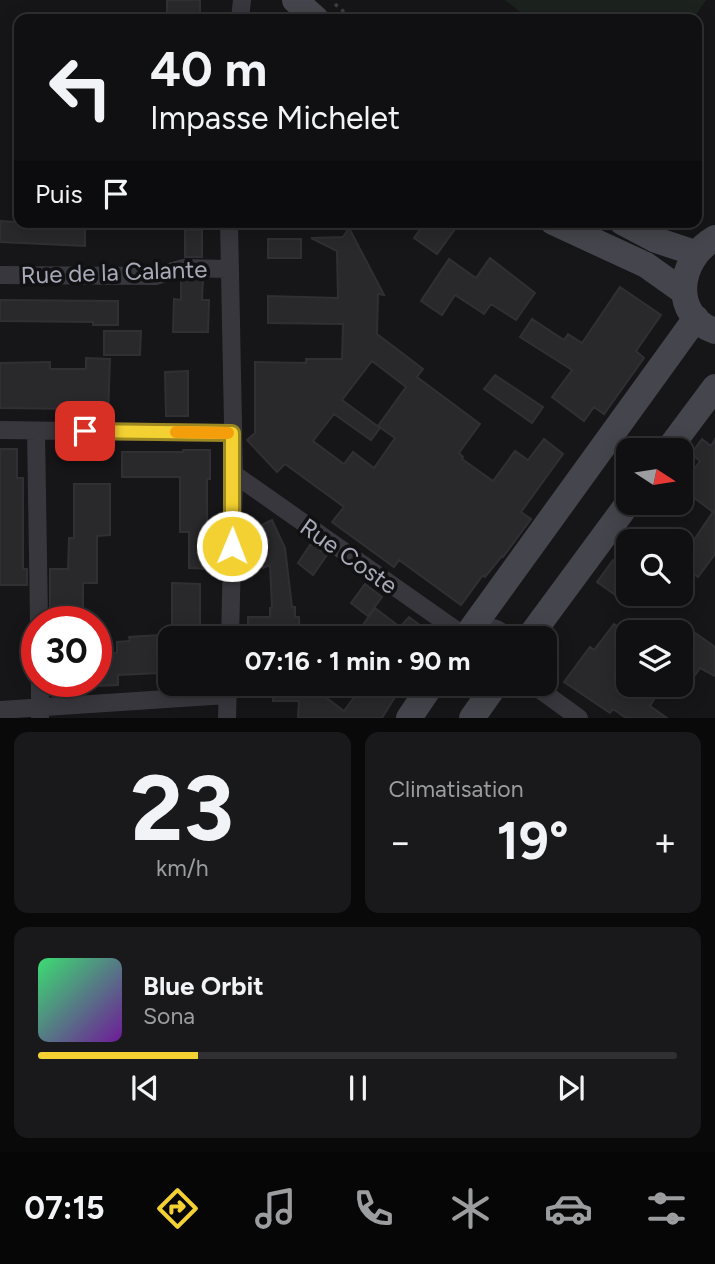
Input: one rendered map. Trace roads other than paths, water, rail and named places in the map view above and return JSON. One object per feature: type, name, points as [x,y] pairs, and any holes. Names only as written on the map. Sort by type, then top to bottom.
[{"type":"street","points":[[295,0],[310,14]]},
{"type":"street","points":[[229,228],[233,474],[230,626]]},
{"type":"street","points":[[566,228],[646,265],[684,292]]},
{"type":"street","points":[[474,626],[706,325],[688,306],[684,292],[684,279],[705,246],[656,240],[633,228]]},
{"type":"street","name":"Rue de la Calante","points":[[0,275],[155,276],[184,268],[229,269]]},
{"type":"street","points":[[677,438],[715,387]]},
{"type":"street","points":[[0,430],[232,433]]},
{"type":"street","points":[[36,431],[39,606]]},
{"type":"street","name":"Rue Coste","points":[[233,474],[448,626]]},
{"type":"street","points":[[538,626],[619,515]]},
{"type":"street","points":[[0,710],[40,713],[178,696]]},
{"type":"street","points":[[227,696],[227,718]]},
{"type":"street","points":[[409,718],[424,696]]},
{"type":"street","points":[[472,718],[488,696]]},
{"type":"street","points":[[549,696],[579,718]]}]
